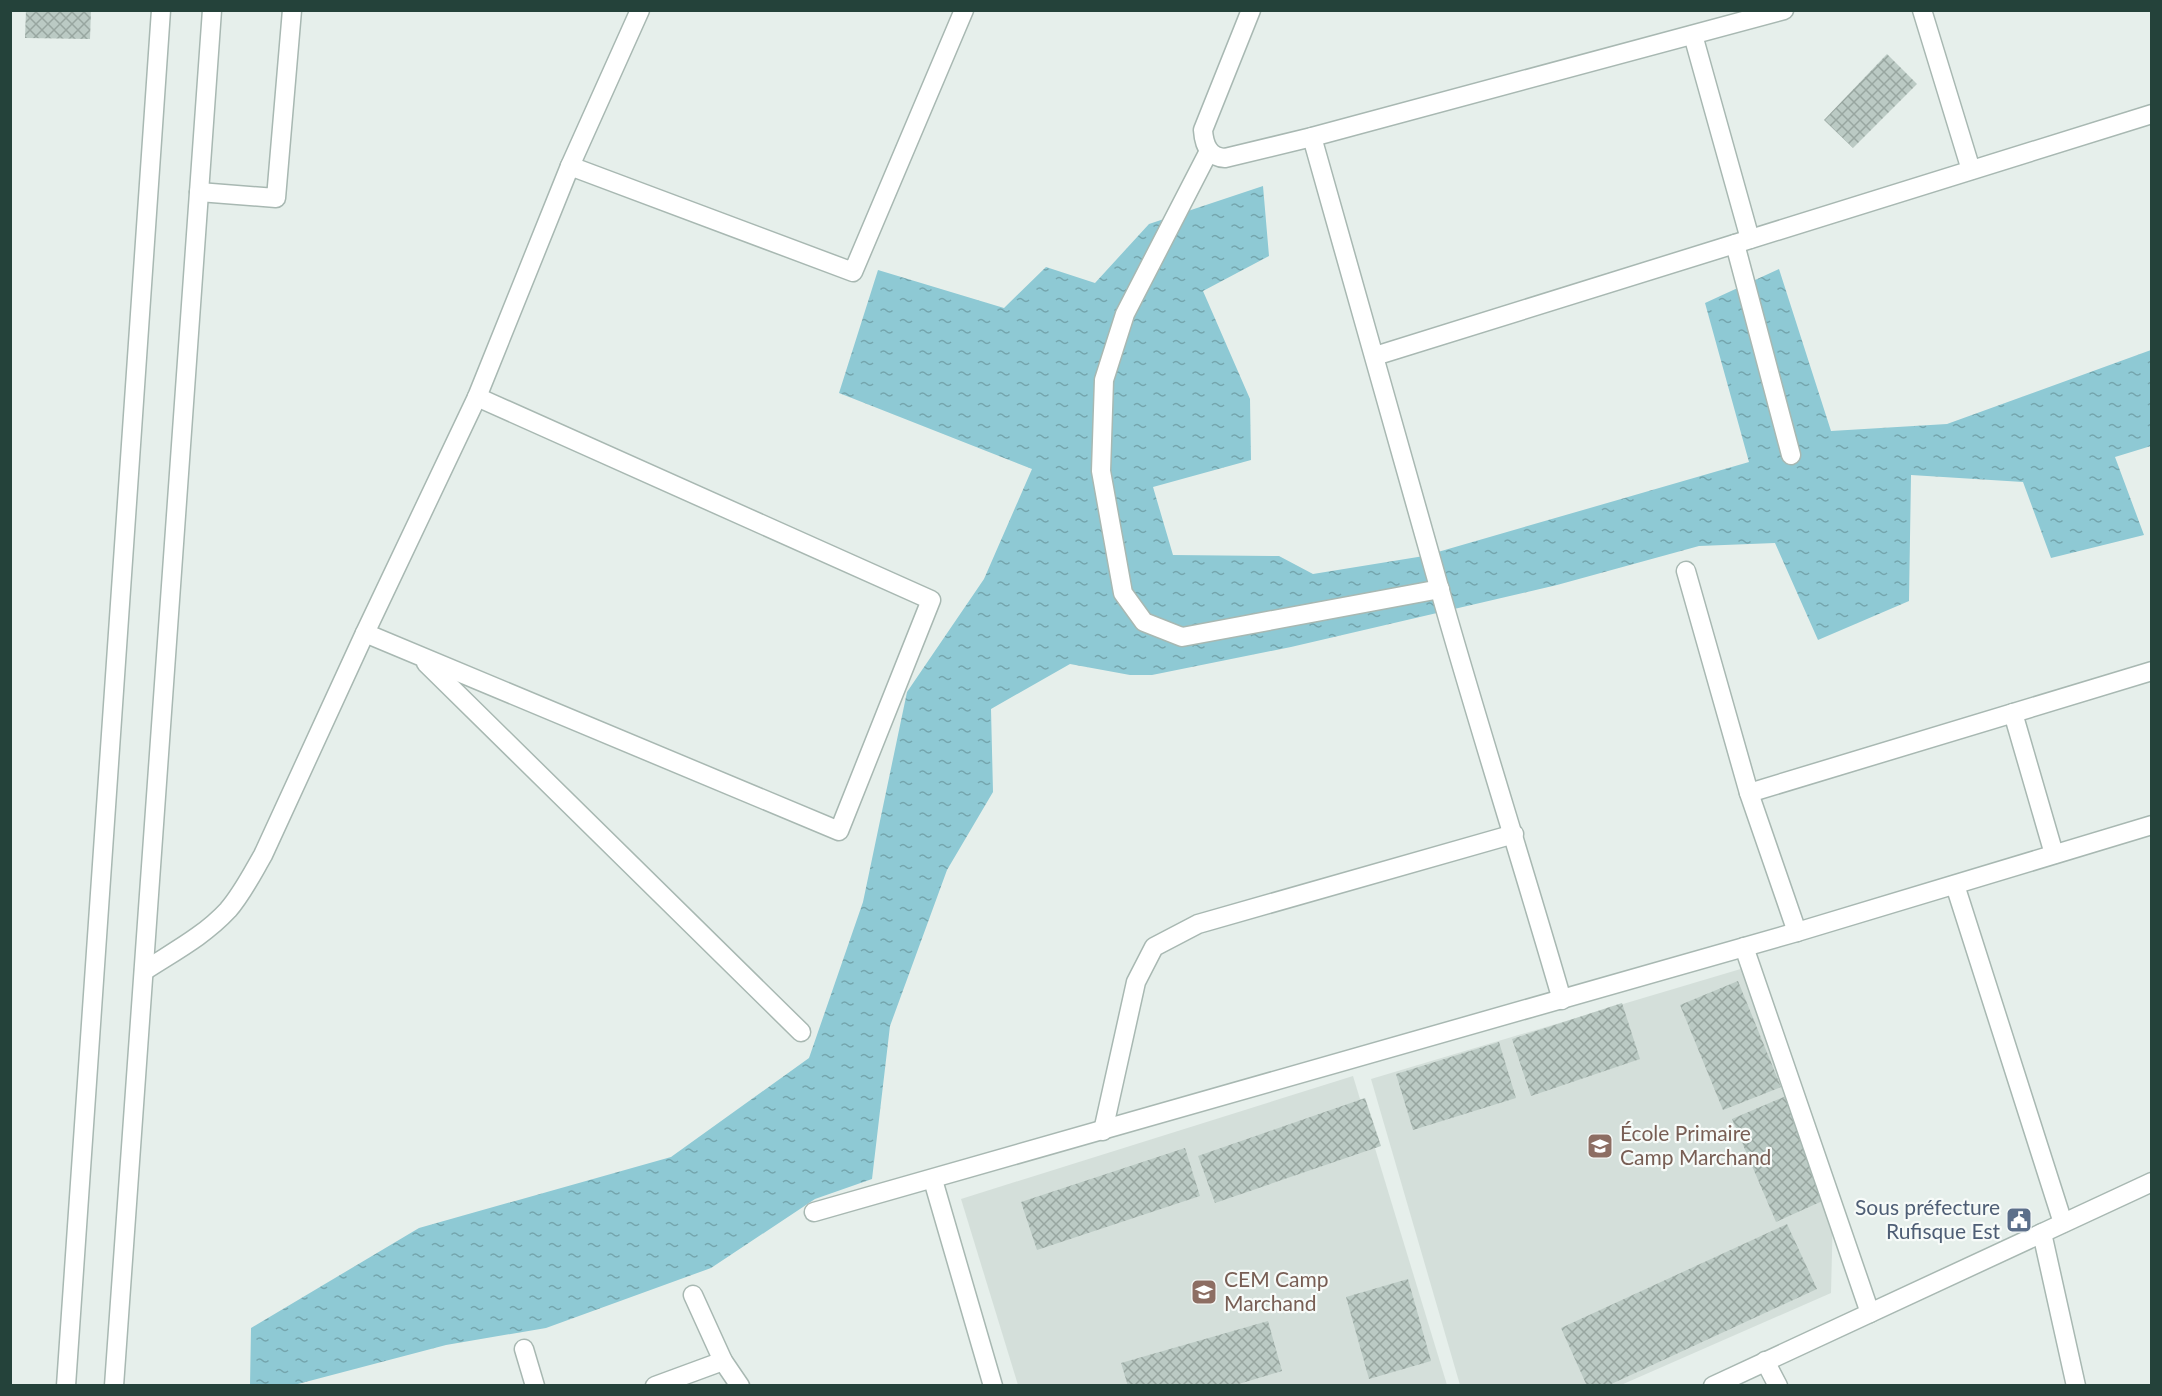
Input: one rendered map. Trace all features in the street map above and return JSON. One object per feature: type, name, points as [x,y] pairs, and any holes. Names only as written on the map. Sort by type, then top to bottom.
[{"type":"street","points":[[66,1386],[161,10]]},
{"type":"street","points":[[114,1386],[212,10]]},
{"type":"street","points":[[199,192],[276,198],[292,10]]},
{"type":"street","points":[[144,970],[202,934],[228,910],[246,886],[263,855],[477,397],[570,166],[640,10]]},
{"type":"street","points":[[570,166],[853,272],[964,10]]},
{"type":"street","points":[[1251,10],[1203,130],[1204,141],[1209,151],[1217,158],[1312,137],[1784,10]]},
{"type":"street","points":[[1922,10],[1971,170]]},
{"type":"street","points":[[1693,35],[1791,455]]},
{"type":"street","points":[[1375,356],[2151,114]]},
{"type":"street","points":[[1312,137],[1440,589],[1562,1000]]},
{"type":"street","points":[[1209,151],[1125,314],[1104,381],[1101,471],[1123,593],[1144,622],[1182,637],[1440,589]]},
{"type":"street","points":[[365,633],[839,831],[932,600],[477,397]]},
{"type":"street","points":[[1686,571],[1749,793],[1797,932]]},
{"type":"street","points":[[418,655],[801,1032]]},
{"type":"street","points":[[1749,793],[2151,671]]},
{"type":"street","points":[[2013,713],[2054,854]]},
{"type":"street","points":[[814,1212],[933,1180],[1797,932],[2151,825]]},
{"type":"street","points":[[1103,1131],[1136,982],[1154,947],[1198,924],[1514,834]]},
{"type":"street","points":[[1955,885],[2063,1223]]},
{"type":"street","points":[[1744,947],[1870,1313]]},
{"type":"street","points":[[933,1180],[993,1386]]},
{"type":"street","points":[[1713,1386],[2151,1182]]},
{"type":"street","points":[[2042,1233],[2076,1386]]},
{"type":"street","points":[[693,1295],[723,1361],[740,1386]]},
{"type":"street","points":[[524,1349],[535,1386]]},
{"type":"street","points":[[655,1386],[723,1361]]},
{"type":"street","points":[[1765,1361],[1778,1386]]},
{"type":"shaded area","name":"École Primaire Camp Marchand","points":[[1744,968],[1833,1212],[1831,1293],[1621,1385],[1460,1385],[1371,1079]]},
{"type":"shaded area","name":"CEM Camp Marchand","points":[[1353,1076],[1447,1385],[1018,1385],[961,1199]]},
{"type":"water","points":[[1263,186],[1269,256],[1203,291],[1250,399],[1251,460],[1153,487],[1173,555],[1279,556],[1313,574],[1424,556],[1749,462],[1705,303],[1779,269],[1831,431],[1947,424],[2151,350],[2151,446],[2115,457],[2144,535],[2051,558],[2023,482],[1911,475],[1909,601],[1818,640],[1775,543],[1699,546],[1557,585],[1291,647],[1152,675],[1130,675],[1070,664],[991,709],[993,792],[947,870],[890,1026],[872,1179],[815,1199],[711,1268],[546,1328],[446,1345],[294,1385],[250,1386],[251,1328],[419,1228],[671,1157],[809,1058],[863,902],[907,692],[984,579],[1032,469],[839,393],[878,270],[1004,308],[1046,267],[1095,283],[1149,224]]},
{"type":"building","points":[[26,10],[91,10],[90,39],[25,38]]},
{"type":"building","points":[[1887,54],[1917,84],[1853,148],[1824,120]]},
{"type":"building","points":[[1738,981],[1781,1087],[1723,1110],[1680,1005]]},
{"type":"building","points":[[1622,1003],[1640,1059],[1531,1096],[1512,1039]]},
{"type":"building","points":[[1499,1042],[1516,1098],[1413,1130],[1396,1074]]},
{"type":"building","points":[[1786,1096],[1829,1198],[1776,1222],[1732,1119]]},
{"type":"building","points":[[1365,1098],[1381,1146],[1215,1203],[1198,1156]]},
{"type":"building","points":[[1185,1148],[1200,1196],[1037,1250],[1021,1202]]},
{"type":"building","points":[[1787,1224],[1817,1289],[1607,1386],[1587,1386],[1561,1328]]},
{"type":"building","points":[[1408,1279],[1431,1361],[1369,1379],[1346,1297]]},
{"type":"building","points":[[1268,1321],[1282,1371],[1232,1386],[1128,1386],[1121,1363]]},
{"type":"place","name":"École Primaire Camp Marchand","points":[[1600,1146]]},
{"type":"place","name":"Sous préfecture Rufisque Est","points":[[2019,1220]]},
{"type":"place","name":"CEM Camp Marchand","points":[[1204,1292]]}]
